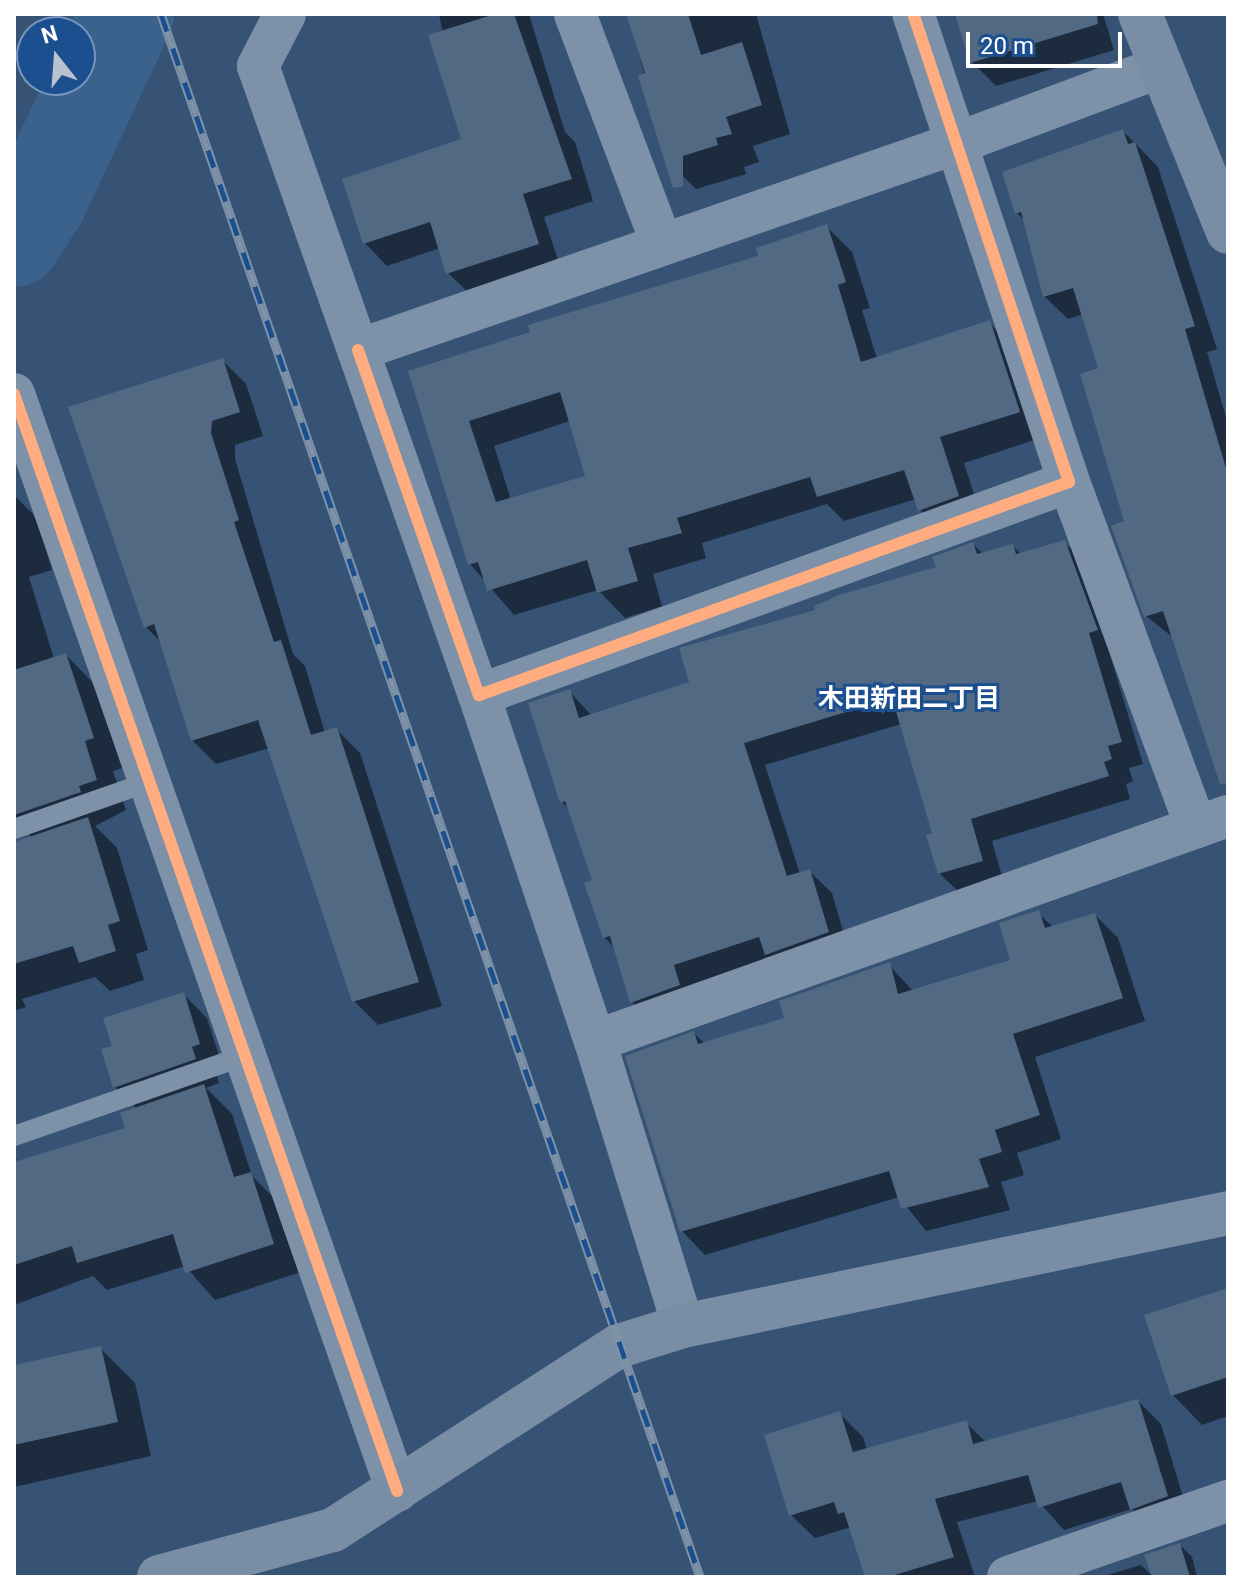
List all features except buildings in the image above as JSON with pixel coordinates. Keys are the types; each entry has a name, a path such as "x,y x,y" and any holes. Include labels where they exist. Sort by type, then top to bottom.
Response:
{"street":[{"path":"285,14 258,66 479,695 595,1041 683,1326"},
{"path":"575,14 661,242"},
{"path":"595,1041 1212,822 1069,482 960,142 913,14"},
{"path":"1140,14 1158,68 1228,232"},
{"path":"358,350 661,242 960,142 1158,68"},
{"path":"14,394 397,1491"},
{"path":"479,695 1069,482"},
{"path":"159,1577 333,1530 397,1491 585,1365 619,1346 683,1326 1228,1213"},
{"path":"1008,1577 1228,1501"}],"lane":[{"path":"14,829 148,782"},
{"path":"14,1136 244,1056"}],"waterway":[{"path":"14,240 40,200 127,14"}],"railway":[{"path":"161,14 700,1577"}],"cycle path":[{"path":"358,350 479,695 1069,482 913,14"},
{"path":"14,394 397,1491"}],"district":[{"name":"木田新田二丁目","path":"909,699"}]}
